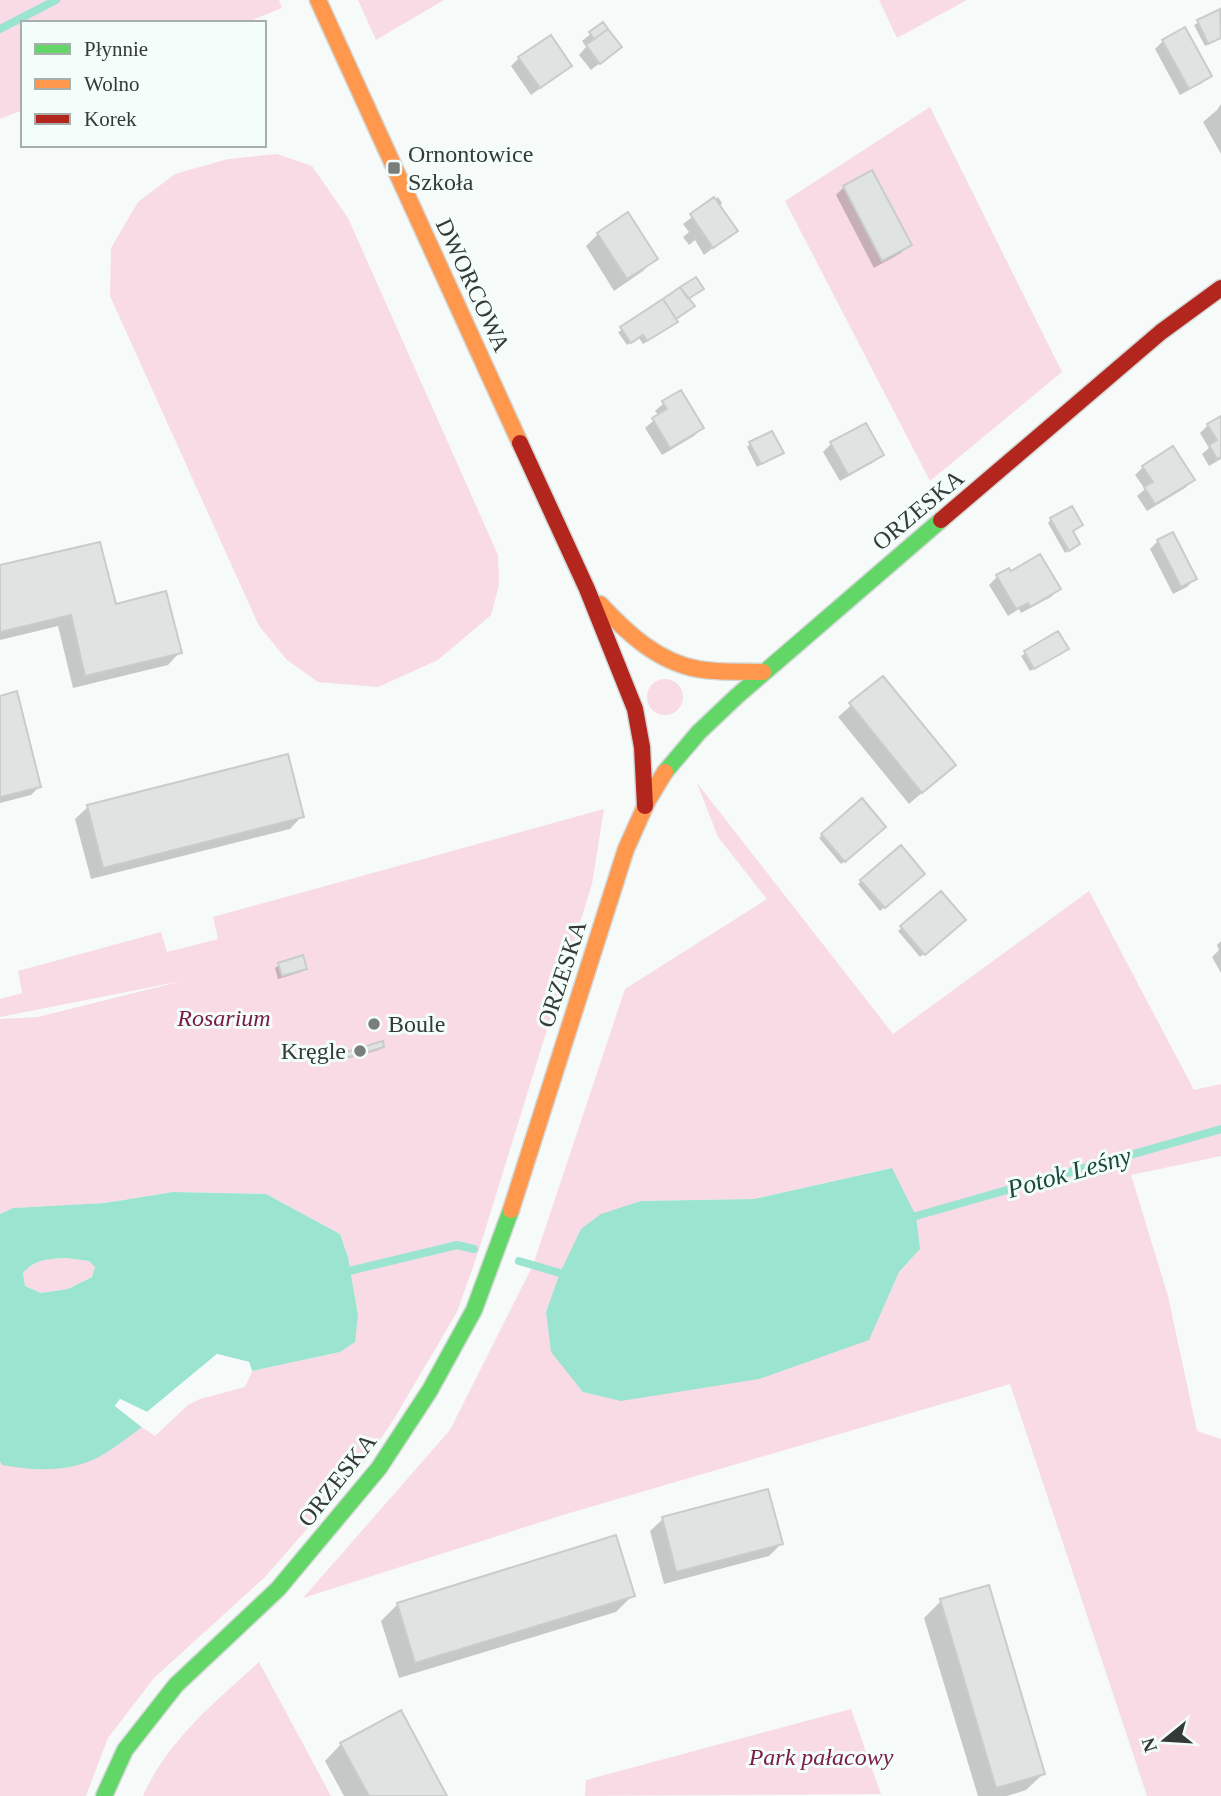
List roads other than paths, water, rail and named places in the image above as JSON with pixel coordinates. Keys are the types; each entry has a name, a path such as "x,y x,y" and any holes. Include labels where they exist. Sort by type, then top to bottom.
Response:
{"street":[{"name":"DWORCOWA","path":"318,0 587,589 633,703 642,747 645,806"},
{"name":"ORZESKA","path":"104,1796 125,1750 176,1685 278,1588 379,1468 430,1390 474,1310 507,1223 626,849 663,774 707,723 763,672 1161,332 1221,288"},
{"name":"DWORCOWA","path":"587,589 639,642 673,661 698,669 763,672"},
{"path":"647,663 673,661 695,684"},
{"path":"635,675 633,703 663,735 686,745"},
{"path":"703,704 707,723"}],"waterway":[{"path":"0,29 56,0"},
{"name":"Potok Leśny","path":"916,1216 1221,1129"},
{"path":"341,1273 457,1245 474,1249"},
{"path":"519,1261 560,1273"}],"place":[{"name":"Ornontowice Szkoła","path":"394,168"},
{"name":"Boule","path":"374,1024"},
{"name":"Kręgle","path":"360,1051"}],"park label":[{"name":"Rosarium","path":"224,1018"},
{"name":"Park pałacowy","path":"821,1757"}]}
